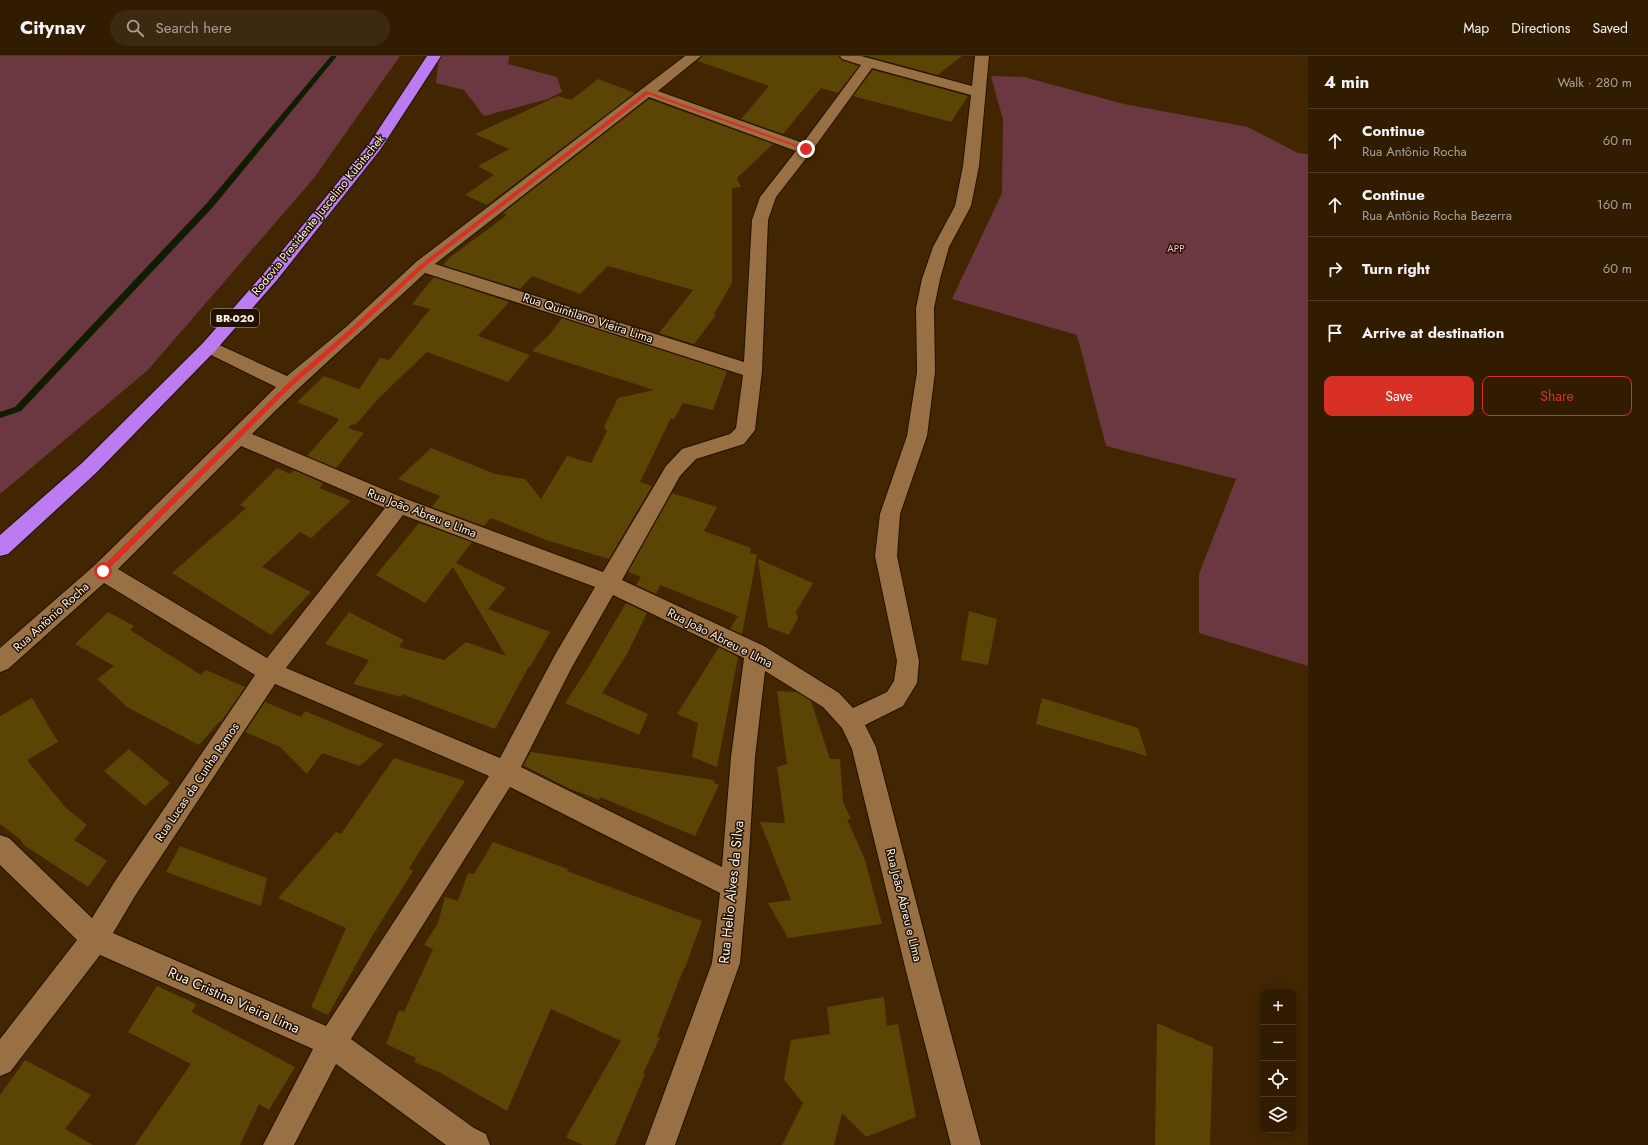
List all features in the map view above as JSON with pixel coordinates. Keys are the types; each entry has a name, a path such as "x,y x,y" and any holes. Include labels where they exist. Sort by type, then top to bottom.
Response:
{"highway":[{"name":"Rodovia Presidente Juscelino Kubitschek","path":"0,548 89,468 209,347 271,276 375,147 434,56"}],"street":[{"name":"Rua Antônio Rocha","path":"0,662 103,571 289,385 352,331 422,266 694,56"},
{"path":"846,56 978,92"},
{"path":"850,721 895,699 905,683 908,661 886,556 890,514 917,436 926,372 925,308 931,279 941,247 963,206 971,166 982,56"},
{"path":"278,1145 332,1043 506,772 564,660 672,471 689,454 736,439 745,430 753,371 760,220 768,197 787,171 806,149 869,63"},
{"path":"648,92 806,149"},
{"name":"Rua Quintilano Vieira Lima","path":"422,266 753,371"},
{"path":"209,347 289,385"},
{"name":"Rua João Abreu e LIma","path":"237,436 399,505 608,583 756,653 831,700 850,721 864,747 920,971 966,1145"},
{"name":"Rua Lucas da Cunha Ramos","path":"0,1062 95,939 126,887 270,672 399,505"},
{"path":"103,571 270,672 506,772 734,886"},
{"name":"Rua Helio Alves da Silva","path":"660,1145 726,963 734,886 743,757 756,653"},
{"name":"Rua Cristina Vieira Lima","path":"0,847 95,939 332,1043 463,1139 475,1145"}],"green space":[{"path":"0,56 400,56 314,178 148,370 0,494"},
{"path":"439,56 509,56 508,64 557,77 562,92 548,99 484,116 464,90 436,83"},
{"name":"APP","path":"991,76 1024,77 1124,104 1248,127 1298,153 1308,154 1308,666 1199,633 1199,574 1236,479 1106,446 1077,335 952,299 1002,193 1003,120"}],"building":[{"path":"702,56 839,56 842,60 859,66 838,93 821,88 783,134 741,119 769,86 698,61"},
{"path":"867,56 962,56 938,75"},
{"path":"873,70 968,96 951,122 853,96"},
{"path":"598,79 635,93 487,205 465,195 494,175 478,166 509,149 475,134 558,96 571,100"},
{"path":"649,99 773,144 737,178 741,187 732,188 732,283 714,314 716,315 694,344 659,333 693,290 608,266 580,294 532,276 520,289 443,265 449,258 507,215 503,213"},
{"path":"434,277 509,302 478,336 530,355 508,382 427,352 380,397 355,425 352,424 348,428 364,433 336,468 307,456 335,424 337,425 336,424 339,419 297,402 324,376 359,389 380,358 389,360 430,309 412,304"},
{"path":"562,318 727,371 713,410 683,403 674,419 671,418 640,482 652,486 609,559 546,540 491,518 484,526 432,507 440,496 398,479 431,448 495,474 525,479 541,499 567,456 591,463 607,431 604,427 618,398 654,390 532,351 550,334"},
{"path":"277,468 290,474 294,470 323,483 320,488 351,501 311,538 300,532 262,567 311,592 271,635 172,573 246,508 240,505"},
{"path":"672,493 717,507 704,531 751,548 750,553 757,555 742,634 730,629 738,616 660,585 656,594 636,585 641,577 628,572"},
{"path":"419,523 472,542 456,563 506,588 488,609 550,632 530,667 529,666 495,729 402,694 401,697 353,684 369,660 325,644 349,612 404,640 399,647 444,660 466,642 506,656 453,567 425,603 376,575"},
{"path":"758,559 813,583 796,612 798,618 789,635 768,627"},
{"path":"626,603 647,613 627,654 602,693 648,714 639,735 565,703 586,671"},
{"path":"969,611 997,619 988,665 961,660"},
{"path":"108,612 134,626 130,630 201,675 206,670 245,687 221,722 220,721 199,745 127,707 97,679 114,666 75,644"},
{"path":"719,647 738,657 717,767 692,757 698,723 677,714"},
{"path":"777,691 797,692 811,701 830,759 840,759 843,802 851,819 847,819 865,860 882,924 788,938 768,903 791,900 760,822 785,823 777,767 787,764"},
{"path":"32,698 58,742 27,760 65,807 87,825 74,840 107,861 88,887 24,845 20,839 0,824 0,716"},
{"path":"1042,698 1138,728 1147,756 1036,724"},
{"path":"265,702 301,717 305,711 384,744 360,766 322,753 307,774 280,747 245,732"},
{"path":"129,749 170,783 145,806 104,771"},
{"path":"531,752 714,780 714,783 719,785 695,836 600,797 599,800 568,788 523,765"},
{"path":"394,758 465,781 409,868 413,871 372,936 328,1015 311,1007 346,928 278,898 336,832 341,834"},
{"path":"493,842 568,869 567,871 702,921 657,1037 660,1038 643,1073 645,1074 615,1145 583,1145 566,1137 621,1041 551,1009 507,1111 439,1072 414,1062 416,1058 386,1044 399,1010 404,1012 433,949 424,945 438,923 445,897 458,901 468,873 474,874"},
{"path":"180,846 267,878 261,906 166,872"},
{"path":"157,986 196,1004 192,1012 295,1067 269,1110 259,1104 240,1145 135,1145 191,1064 128,1032"},
{"path":"884,997 887,1026 898,1024 916,1117 866,1137 842,1113 834,1145 782,1145 803,1103 784,1080 791,1040 830,1034 827,1007"},
{"path":"1157,1023 1213,1047 1210,1145 1155,1145"},
{"path":"25,1060 91,1095 65,1129 93,1145 0,1145 0,1095"}],"waterway":[{"path":"0,415 18,409 210,205 334,56"}],"route":[{"path":"103,571 289,385 352,331 422,266 648,92 806,149"}]}
